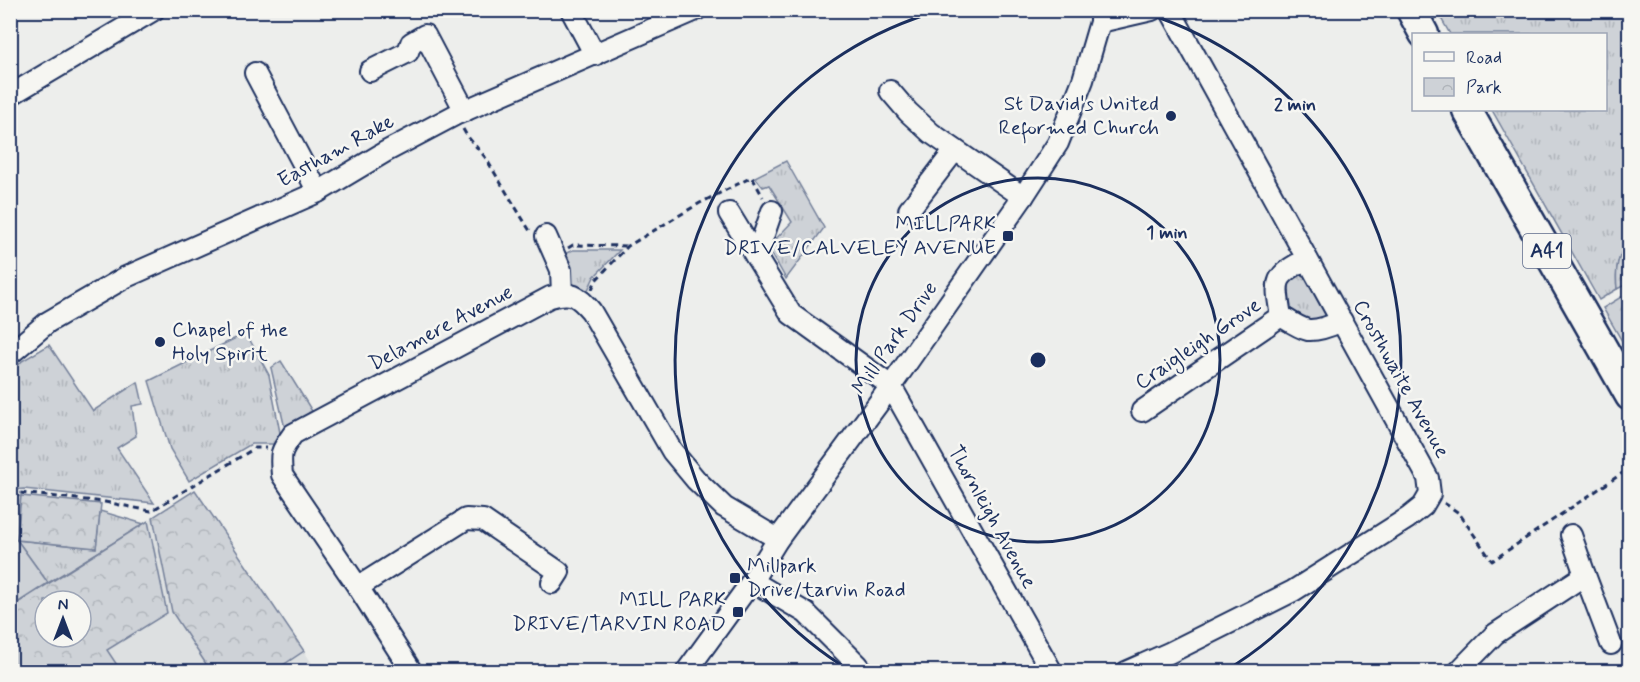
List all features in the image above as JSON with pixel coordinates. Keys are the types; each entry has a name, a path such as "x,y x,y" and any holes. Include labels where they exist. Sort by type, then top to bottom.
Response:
{"highway":[{"path":"1411,10 1423,33"},
{"name":"A41","path":"1468,111 1629,397"}],"street":[{"path":"10,93 14,93 154,10"},
{"path":"572,10 596,55"},
{"name":"Eastham Rake","path":"10,354 48,322 126,277 318,192 385,152 461,113 696,10"},
{"path":"1100,16 1152,10"},
{"name":"Crosthwaite Avenue","path":"1170,10 1428,478 1430,494"},
{"name":"Mill Park Drive","path":"686,672 752,581 778,539 891,386 1058,143 1083,80 1100,16"},
{"path":"370,70 408,52 411,43 425,35 461,113"},
{"path":"255,73 318,192"},
{"path":"890,91 931,133 1023,197"},
{"path":"909,210 955,150"},
{"path":"756,257 771,211"},
{"path":"729,213 791,314 891,386"},
{"path":"543,241 561,270 562,294 575,295 591,311 672,451 724,507 778,539"},
{"name":"Craigleigh Grove","path":"1307,259 1288,269 1279,280 1277,292 1281,316 1308,330 1332,326 1342,321"},
{"name":"Delamere Avenue","path":"282,448 293,434 550,297 562,294"},
{"name":"Craigleigh Grove","path":"1142,411 1281,316"},
{"name":"Thornleigh Avenue","path":"891,386 1052,672"},
{"path":"282,448 280,455 282,475 412,672"},
{"path":"1126,672 1293,591 1408,518 1423,506 1430,494"},
{"path":"358,587 466,519 483,520 560,571"},
{"path":"1571,535 1611,644"},
{"path":"1458,672 1495,634 1585,575"},
{"path":"752,581 806,613 858,664 862,672"}],"path":[{"path":"461,113 467,136 485,157 543,241 573,245 628,246"},
{"path":"585,304 596,280 628,246 752,177 771,211"},
{"path":"10,494 105,501 151,511 255,448 282,448"},
{"path":"1430,494 1459,513 1492,561 1629,468"}],"shaded area":[{"path":"195,490 317,671 121,671 93,624 93,589 64,589 52,581"}],"green space":[{"path":"1437,11 1629,11 1625,18 1628,49 1630,50 1630,240 1618,263 1617,289 1599,300 1493,111 1607,111 1607,33 1449,33"},
{"path":"786,161 824,228 786,279 768,247 792,222 769,185 763,187 755,177"},
{"path":"1629,240 1629,283 1617,289 1618,263"},
{"path":"573,250 620,250 594,277 587,292 566,284 560,256"},
{"path":"1301,270 1309,276 1327,308 1325,318 1307,320 1296,316 1288,307 1284,286"},
{"path":"1621,297 1625,303 1630,301 1629,338 1622,341 1603,308"},
{"path":"246,333 269,375 281,438 278,444 251,444 189,481 170,449 149,381"},
{"path":"49,345 93,411 138,382 143,404 132,406 136,436 117,448 154,503 24,489 11,490 11,374 22,361"},
{"path":"281,361 315,416 286,433 271,368"},
{"path":"195,490 304,651 274,671 217,672 210,670 172,612 153,517"},
{"path":"21,496 17,540 11,540 10,497"},
{"path":"21,496 101,504 96,548 17,540"},
{"path":"100,511 144,524 48,583 17,540 96,548"},
{"path":"148,521 167,613 107,650 121,671 11,671 11,607 33,593 33,649 93,649 93,589 40,589"},
{"path":"11,540 17,540 48,583 39,589 33,589 33,593 11,607"}],"place":[{"name":"St David's United Reformed Church","path":"1171,116"},
{"name":"MILLPARK DRIVE/CALVELEY AVENUE","path":"1008,236"},
{"name":"Chapel of the Holy Spirit","path":"160,342"},
{"name":"Millpark Drive/tarvin Road","path":"735,578"},
{"name":"MILL PARK DRIVE/TARVIN ROAD","path":"738,612"}]}
